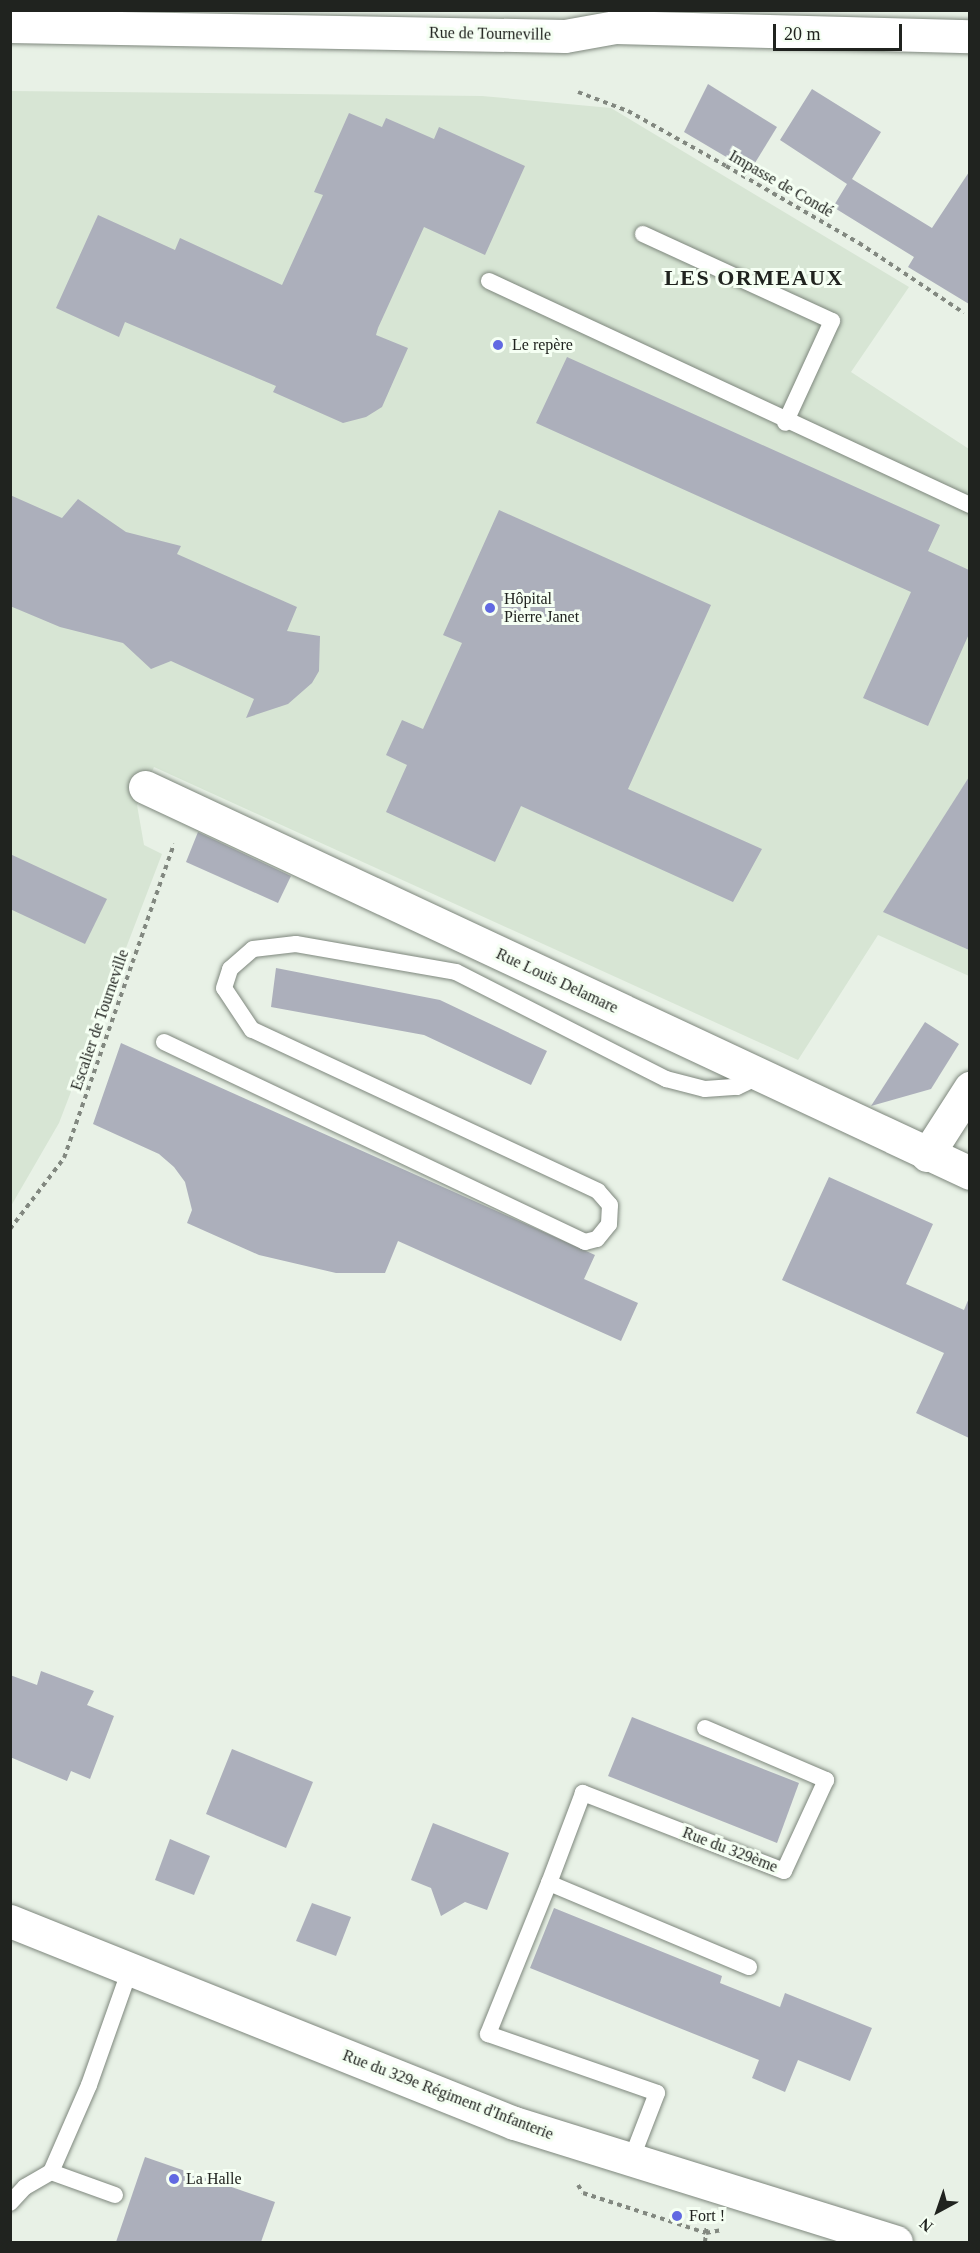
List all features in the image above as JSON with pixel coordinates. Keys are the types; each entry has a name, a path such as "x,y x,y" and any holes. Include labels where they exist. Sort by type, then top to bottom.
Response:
{"street":[{"name":"Rue de Tourneville","path":"10,26 304,20 565,36 620,19 969,36"},
{"name":"Rue Louis Delamare","path":"145,787 969,1173"},
{"path":"927,1155 969,1088"},
{"name":"Rue du 329e Régiment d'Infanterie","path":"10,1921 514,2123 896,2242"}],"lane":[{"path":"643,234 832,321 785,423"},
{"path":"489,281 785,423 969,505"},
{"path":"164,1042 585,1242 597,1239 609,1224 610,1205 598,1191 252,1030 224,988 230,969 253,949 296,944 456,972 666,1080 705,1089 737,1087 760,1076"},
{"name":"Rue du 329ème","path":"631,2160 657,2093 488,2034 583,1793 784,1871 826,1780 705,1728"},
{"path":"549,1883 749,1967"},
{"path":"10,2203 25,2187 51,2172 90,2085 130,1969"},
{"path":"51,2172 115,2195"}],"path":[{"name":"Impasse de Condé","path":"578,92 628,111 736,172 859,243 964,313"},
{"name":"Escalier de Tourneville","path":"10,1229 64,1158 188,806"}],"shaded area":[{"name":"Hôpital Pierre Janet","path":"11,91 482,96 611,108 909,287 851,372 969,449 970,792 884,912 969,950 969,976 878,935 798,1060 154,767 137,805 144,845 162,854 59,1123 11,1206"}],"building":[{"path":"708,84 777,127 750,171 684,132"},
{"path":"812,89 881,132 852,179 932,228 969,172 969,304 908,267 914,257 833,207 847,184 780,140"},
{"path":"349,113 382,127 386,118 434,139 439,127 525,166 485,255 424,227 376,335 408,348 382,407 366,417 343,423 273,392 276,386 125,322 119,337 56,308 98,215 175,250 180,238 282,285 323,195 314,192"},
{"path":"567,357 940,525 928,551 969,570 969,634 928,726 863,698 911,592 536,423"},
{"path":"10,495 62,518 78,499 126,532 181,546 177,554 297,607 287,631 320,636 319,671 312,683 288,704 246,718 254,699 171,661 151,669 123,643 60,627 10,606"},
{"path":"499,510 711,605 628,789 762,849 733,902 521,806 495,862 386,812 407,765 386,755 402,720 423,729 462,643 443,635"},
{"path":"969,777 969,950 883,912"},
{"path":"198,832 291,876 278,903 186,862"},
{"path":"10,854 107,899 85,944 10,909"},
{"path":"276,968 440,1000 547,1051 531,1085 424,1035 271,1007"},
{"path":"925,1022 959,1044 931,1089 871,1106"},
{"path":"121,1043 595,1255 584,1279 638,1303 621,1341 398,1241 385,1273 336,1273 259,1255 187,1223 192,1210 185,1182 174,1167 159,1154 93,1124"},
{"path":"829,1177 933,1224 906,1284 964,1310 969,1298 969,1438 916,1413 944,1353 782,1280"},
{"path":"41,1671 94,1691 87,1705 114,1716 90,1779 71,1771 67,1781 10,1757 10,1675 37,1685"},
{"path":"632,1717 799,1783 777,1843 608,1776"},
{"path":"232,1749 313,1782 286,1848 206,1814"},
{"path":"433,1823 509,1853 487,1910 465,1902 441,1916 431,1888 411,1880"},
{"path":"170,1839 210,1856 194,1895 155,1880"},
{"path":"312,1903 351,1917 336,1956 296,1941"},
{"path":"554,1908 722,1976 720,1983 780,2007 785,1993 872,2028 850,2081 798,2060 785,2092 752,2078 759,2060 530,1968"},
{"name":"La Halle","path":"145,2157 275,2202 261,2242 116,2242"}],"place":[{"name":"Le repère","path":"498,345"},
{"name":"Hôpital Pierre Janet","path":"490,608"},
{"name":"La Halle","path":"174,2179"},
{"name":"Fort !","path":"677,2216"}],"district":[{"name":"LES ORMEAUX","path":"754,278"}]}
